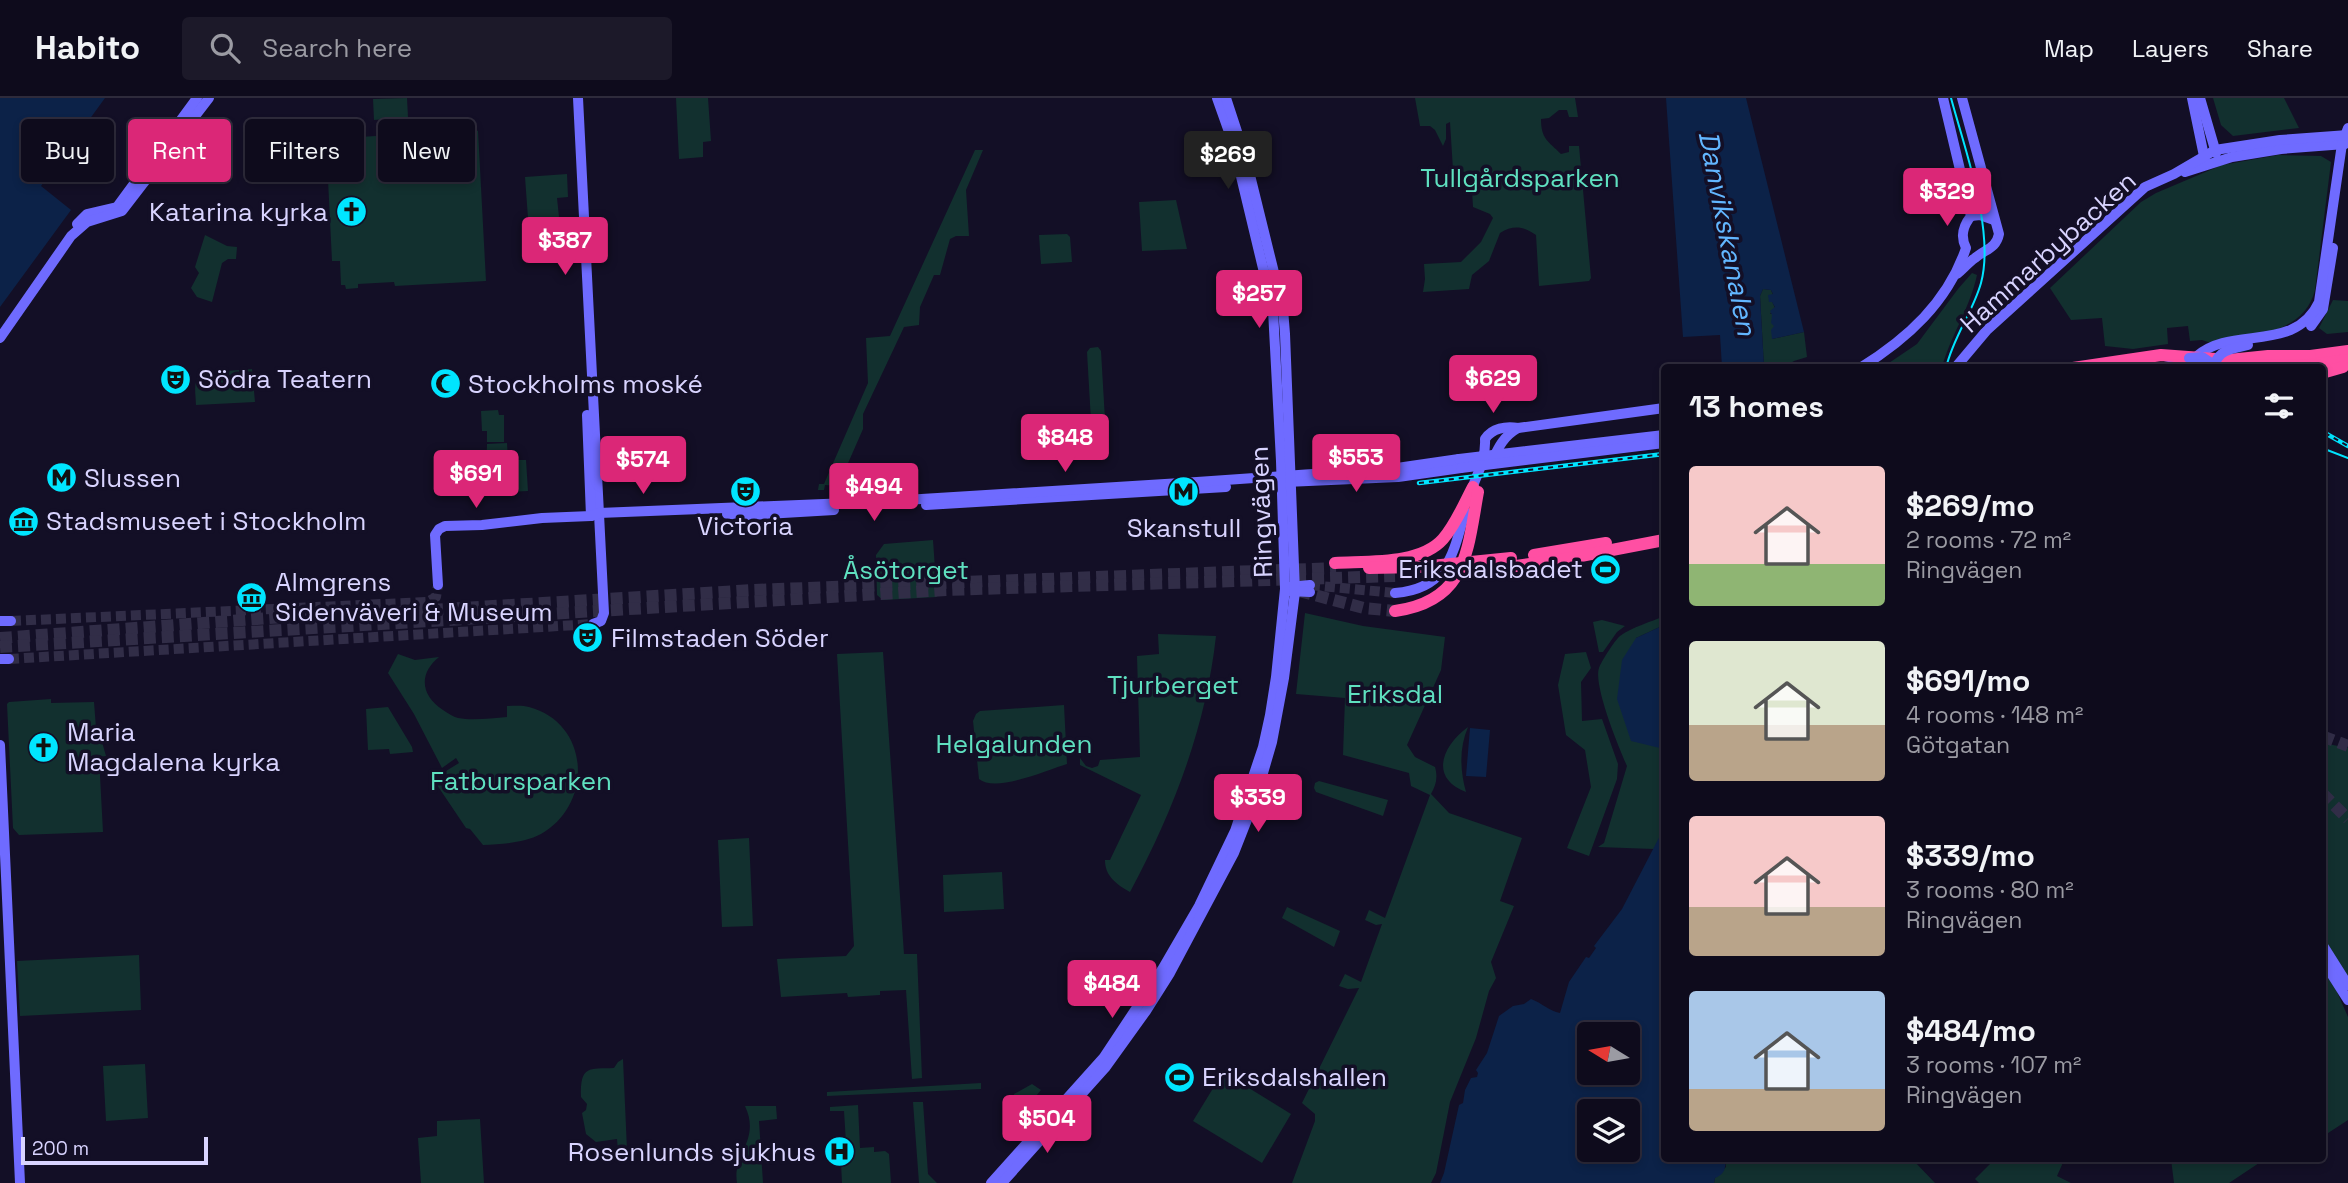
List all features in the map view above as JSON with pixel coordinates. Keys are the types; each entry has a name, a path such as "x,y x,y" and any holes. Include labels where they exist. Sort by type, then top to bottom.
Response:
{"highway":[{"path":"2242,364 2348,351"},
{"path":"2123,364 2310,356"},
{"path":"2154,364 2188,361"},
{"path":"2326,366 2346,365"},
{"path":"2326,371 2346,365"},
{"path":"1421,565 1433,548 1442,541 1475,490"},
{"path":"1395,601 1415,607 1438,597 1457,577 1464,557 1475,490"},
{"path":"1395,576 1421,565 1528,556 1661,532"},
{"path":"1336,566 1565,559 1661,541"}],"main road":[{"path":"0,332 65,237 87,214 117,207 197,98"},
{"path":"0,338 71,236 87,222 122,211 209,98"},
{"path":"572,98 596,516"},
{"path":"578,98 599,619"},
{"name":"Ringvägen","path":"1217,98 1233,143 1270,296 1280,350"},
{"name":"Ringvägen","path":"1002,1183 1105,1068 1170,973 1234,853 1256,797 1272,742 1284,678 1292,589 1280,350 1283,309 1245,159 1226,98"},
{"path":"1943,98 1971,216 1963,229 1962,242 1966,248 1978,255"},
{"path":"1864,364 1890,350 1919,324 1954,277 1978,255 1991,249 1998,240 1997,225 1962,98"},
{"path":"2192,98 2205,160"},
{"path":"2200,98 2218,161"},
{"path":"2188,361 2210,348 2298,335 2314,324 2323,309 2346,139"},
{"name":"Hammarbybacken","path":"2205,160 2218,161 2346,139"},
{"name":"Hammarbybacken","path":"1958,364 1987,330 2145,187 2205,160 2215,150 2280,140 2346,139"},
{"path":"1971,216 1980,215 1994,220"},
{"path":"1954,277 1966,248"},
{"path":"2217,364 2220,354 2225,350 2247,343"},
{"path":"2161,361 2210,360 2213,364"},
{"path":"1489,435 1505,427 1661,408"},
{"path":"1475,490 1500,442 1521,427"},
{"path":"1489,435 1492,442 1500,442"},
{"path":"1395,601 1435,579 1451,558 1483,465 1489,435"},
{"path":"438,585 436,532 445,526 542,518 802,512 1420,470 1661,435"},
{"path":"1460,464 1661,443"},
{"path":"1292,589 1310,589"},
{"name":"Ringvägen","path":"991,1183 1120,1036 1163,968 1225,856 1248,796 1265,740 1292,589"},
{"path":"0,745 20,1183"},
{"path":"0,810 14,1183"},
{"path":"2326,950 2348,985"},
{"path":"2326,965 2348,1000"}],"green space":[{"path":"407,98 408,117 374,120 373,99"},
{"path":"676,98 708,98 711,141 703,142 703,157 679,159"},
{"name":"Tullgårdsparken","path":"1415,98 1575,98 1578,117 1569,117 1567,110 1559,110 1549,118 1541,119 1541,126 1546,139 1561,154 1569,152 1569,146 1579,146 1591,278 1589,281 1539,286 1536,235 1522,228 1514,228 1500,233 1489,261 1472,275 1469,289 1423,292 1424,264 1461,262 1481,242 1493,218 1473,207 1471,173 1453,170 1450,122 1446,124 1443,146 1435,130 1430,126 1420,126"},
{"path":"2213,98 2284,98 2299,128 2233,136 2221,125"},
{"path":"475,130 478,131 486,281 395,286 394,282 358,284 358,288 346,289 345,285 341,285 340,261 332,261 328,182 364,182 364,137 378,136 378,182 475,182"},
{"path":"975,150 983,150 966,190 969,236 950,239 940,275 934,275 920,307 919,325 904,327 863,414 863,429 838,486 825,485 824,490 818,490 819,484 824,484 868,383 866,338 890,336"},
{"path":"2278,155 2321,156 2331,162 2315,290 2309,305 2299,316 2273,331 2211,343 2202,340 2190,341 2188,326 2167,328 2168,344 2133,349 2105,346 2102,318 2071,320 2050,288 2141,202 2222,165"},
{"path":"567,174 568,197 557,198 559,217 528,218 525,177"},
{"path":"1176,200 1187,249 1142,251 1139,202"},
{"path":"1067,234 1070,237 1072,262 1041,264 1039,235"},
{"path":"205,235 227,246 237,247 236,259 228,259 222,263 212,302 197,297 191,288 199,273 195,267"},
{"path":"1972,273 1977,275 1943,364 1887,364 1917,344"},
{"path":"1763,289 1771,290 1773,295 1769,295 1775,308 1770,314 1775,326 1772,339 1804,332 1807,357 1789,364 1764,364 1760,296"},
{"path":"2333,300 2348,301 2348,332 2327,334 2319,328"},
{"path":"1098,347 1101,351 1106,437 1103,442 1095,442 1092,438 1087,352 1090,348"},
{"path":"252,369 255,402 196,405 196,383 202,373"},
{"path":"498,410 499,415 504,415 504,442 487,442 487,431 482,431 481,411"},
{"path":"507,443 508,460 526,460 528,491 491,493 486,488 487,444"},
{"name":"Åsötorget","path":"933,540 937,597 883,600 877,595 876,555 884,544"},
{"name":"Eriksdal","path":"1305,613 1363,626 1445,637 1441,670 1407,745 1415,757 1435,767 1436,781 1431,794 1449,813 1522,838 1500,901 1514,906 1491,962 1496,978 1489,991 1476,1038 1450,1102 1436,1173 1431,1183 1292,1183 1315,1121 1315,1114 1302,1103 1359,988 1339,986 1345,974 1361,982 1382,924 1376,925 1365,920 1369,910 1385,918 1430,795 1411,786 1409,773 1343,755 1345,698 1296,694"},
{"path":"1661,617 1661,626 1636,638 1661,748 1661,834 1654,849 1598,847 1604,843 1627,766 1603,702 1599,668 1620,636"},
{"path":"1602,620 1625,626 1617,632 1603,652 1599,652 1593,622"},
{"name":"Tjurberget","path":"1158,634 1216,636 1196,736 1160,831 1130,892 1112,879 1105,860 1110,860 1141,795 1080,765 1080,758 1086,766 1092,768 1098,766 1100,760 1140,757 1137,656 1159,654"},
{"path":"883,652 904,954 917,954 922,1078 912,1079 906,990 880,991 880,995 848,997 847,993 781,997 777,959 846,956 854,946 837,654"},
{"path":"1586,652 1591,668 1581,682 1582,721 1602,719 1618,764 1617,779 1589,856 1567,848 1591,787 1585,750 1566,735 1558,685 1565,654"},
{"name":"Fatbursparken","path":"398,654 415,660 439,657 428,670 425,685 430,698 454,717 507,717 507,706 524,706 549,716 564,729 574,746 578,765 577,785 570,804 558,821 534,837 498,844 483,845 470,829 466,828 433,779 459,763 456,758 442,768 414,714 388,673"},
{"path":"51,699 51,703 94,702 97,741 102,742 106,756 99,757 103,832 19,835 13,828 7,704"},
{"name":"Helgalunden","path":"1064,705 1067,764 1009,782 987,783 979,779 973,721 976,714 980,711"},
{"path":"388,707 413,752 390,754 389,749 368,750 366,709"},
{"path":"1468,727 1461,759 1466,792 1447,779 1443,761 1452,743"},
{"path":"2326,744 2348,748 2348,977 2326,943"},
{"path":"1319,781 1388,800 1383,816 1316,792 1315,783"},
{"path":"749,838 753,926 722,927 718,840"},
{"path":"1002,872 1004,909 944,912 943,875"},
{"path":"1287,907 1340,931 1334,947 1282,918"},
{"path":"139,955 141,1010 20,1016 17,961"},
{"path":"2326,973 2348,1017 2348,1120 2326,1134"},
{"path":"623,1059 627,1150 618,1151 617,1139 596,1142 586,1134 582,1113 587,1104 581,1097 581,1087 584,1074 588,1071 614,1068"},
{"path":"145,1064 148,1118 106,1121 103,1066"},
{"path":"1223,1072 1291,1114 1262,1163 1193,1121"},
{"path":"981,1083 981,1089 827,1096 827,1092"},
{"path":"1032,1084 1041,1090 1036,1096 1042,1102 1019,1128 1016,1127 1014,1094"},
{"path":"913,1102 923,1102 928,1174 937,1183 919,1183"},
{"path":"858,1105 860,1148 874,1147 874,1152 885,1151 889,1154 891,1183 842,1183 840,1143 846,1143 844,1111 830,1111 830,1107"},
{"path":"745,1106 776,1106 777,1119 759,1121 763,1183 737,1183 738,1164 750,1128"},
{"path":"480,1119 484,1183 421,1183 418,1138 437,1136 437,1121"},
{"path":"1725,1162 1915,1162 1935,1183 1714,1183 1715,1178 1726,1167"},
{"path":"1992,1162 2063,1162 2057,1176 2071,1183 1979,1183 1975,1179"},
{"path":"2171,1162 2260,1162 2229,1183 2174,1183"}],"water":[{"path":"0,98 105,98 90,119 21,119 21,182 44,182 41,186 71,210 0,307"},
{"name":"Danvikskanalen","path":"1666,98 1746,98 1804,332 1772,339 1771,330 1774,326 1771,323 1770,311 1775,307 1769,302 1768,295 1773,294 1771,290 1763,289 1760,296 1764,364 1722,364 1720,335 1683,337"},
{"path":"1661,626 1661,748 1631,741 1617,699 1622,660 1636,638"},
{"path":"1470,728 1490,730 1486,777 1466,776"},
{"path":"1661,834 1661,1162 1725,1162 1723,1173 1715,1178 1714,1183 1440,1183 1459,1105 1463,1103 1471,1078 1477,1077 1476,1070 1487,1053 1499,1016 1513,1006 1524,1004 1531,999 1560,1013 1569,982 1586,957 1589,958 1596,948 1594,946 1622,909"}],"tunnel":[{"path":"0,638 297,616 753,590 1336,568"},
{"path":"0,647 946,590 1395,576"},
{"path":"11,621 427,602 436,597 438,585"},
{"path":"1310,585 1395,593"},
{"path":"1299,591 1364,608 1395,611"},
{"path":"9,659 593,624"},
{"path":"2326,738 2348,746"},
{"path":"2326,797 2348,819"}],"tram line":[{"path":"1947,364 1981,283 1984,262 1984,239 1976,190 1951,98"},
{"path":"2326,450 2348,458"}],"railway":[{"path":"2326,434 2348,446"},
{"path":"1419,483 1661,454"}],"place":[{"name":"Katarina kyrka","path":"351,212"},
{"name":"Södra Teatern","path":"175,379"},
{"name":"Stockholms moské","path":"445,384"},
{"name":"Slussen","path":"61,478"},
{"name":"Victoria","path":"745,491"},
{"name":"Skanstull","path":"1184,492"},
{"name":"Stadsmuseet i Stockholm","path":"23,521"},
{"name":"Eriksdalsbadet","path":"1606,569"},
{"name":"Almgrens Sidenväveri & Museum","path":"252,597"},
{"name":"Filmstaden Söder","path":"588,638"},
{"name":"Maria Magdalena kyrka","path":"44,747"},
{"name":"Eriksdalshallen","path":"1179,1077"},
{"name":"Rosenlunds sjukhus","path":"839,1152"}]}
